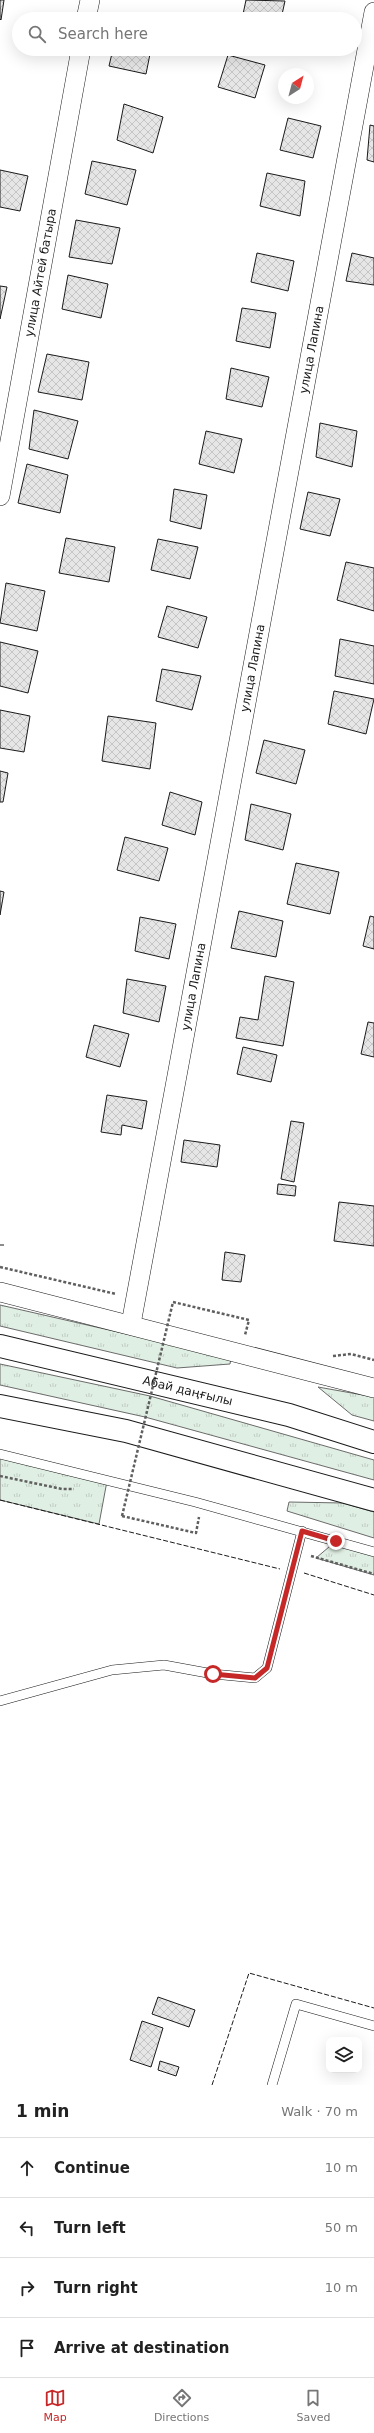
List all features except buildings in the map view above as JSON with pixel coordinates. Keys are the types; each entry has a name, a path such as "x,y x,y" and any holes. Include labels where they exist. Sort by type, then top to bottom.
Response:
{"main road":[{"name":"Абай даңғылы","path":"0,1346 289,1415 374,1442"},
{"path":"0,1406 126,1431 374,1500"}],"street":[{"path":"87,12 90,0"},
{"name":"улица Лапина","path":"131,1324 374,12"},
{"name":"улица Айтей батыра","path":"0,496 80,56"},
{"path":"0,1292 131,1324 374,1388"}],"lane":[{"path":"0,1454 195,1502 374,1552"},
{"path":"0,1701 119,1669 164,1665 213,1674 255,1678 267,1668 302,1531"},
{"path":"272,2085 296,2004 374,2026"}],"path":[{"path":"0,1267 119,1295"},
{"path":"199,1516 196,1533 122,1516 173,1302 249,1320 245,1336"},
{"path":"0,1476 62,1489 80,1488"},
{"path":"297,1553 374,1574"}],"green space":[{"path":"0,1305 231,1358 230,1364 177,1368 0,1326"},
{"path":"0,1364 150,1396 374,1460 374,1480 145,1417 0,1385"},
{"path":"318,1387 374,1397 374,1421 352,1415"},
{"path":"0,1454 107,1481 99,1524 0,1500"},
{"path":"289,1502 343,1503 374,1512 374,1538 287,1511"},
{"path":"336,1541 374,1552 374,1575 316,1558"}],"fence":[{"path":"0,1500 280,1569"},
{"path":"304,1573 374,1595"},
{"path":"212,2085 249,1973 374,2008"}],"route":[{"path":"213,1674 255,1678 267,1668 273,1650 302,1531 336,1541"}]}
